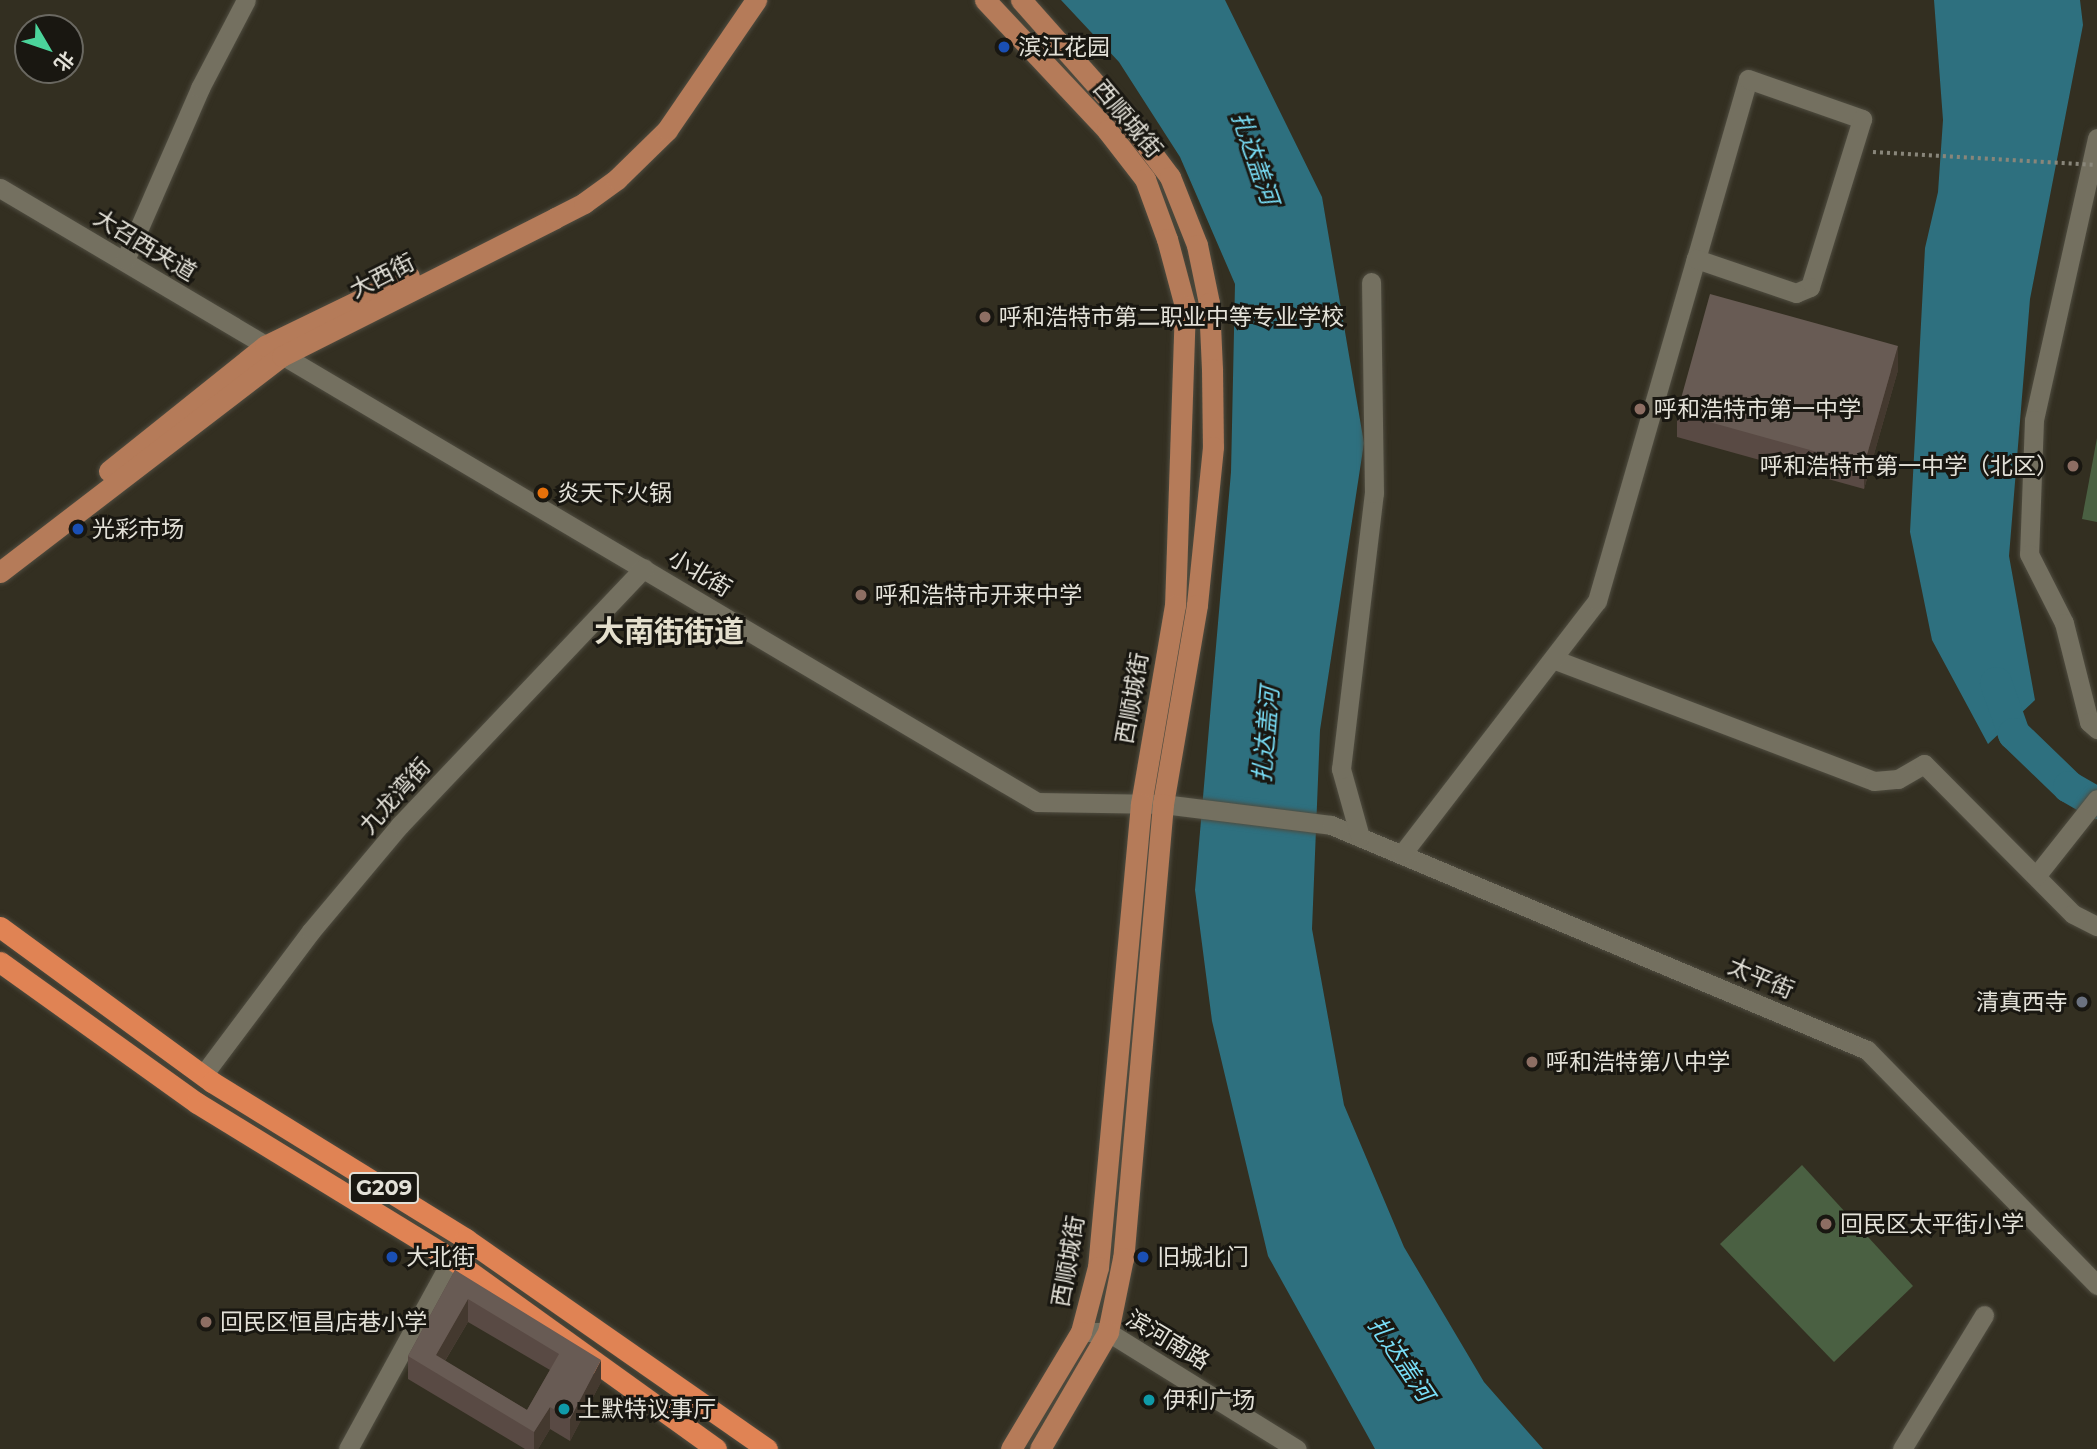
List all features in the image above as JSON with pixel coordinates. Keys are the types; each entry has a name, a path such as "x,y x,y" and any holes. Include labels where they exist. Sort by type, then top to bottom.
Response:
{"highway":[{"name":"G209","path":"0,928 203,1075 466,1239 766,1449"},
{"name":"G209","path":"0,962 197,1103 452,1259 716,1449"}],"main road":[{"name":"大西街","path":"0,556 274,351 564,202 598,179 664,116 698,69 740,0"},
{"name":"大西街","path":"0,572 274,351 555,218 617,178 667,130 756,0"},
{"name":"西顺城街","path":"985,0 1107,130 1144,179 1167,239 1185,306 1175,605 1141,804 1098,1267 1081,1332 1011,1449"},
{"name":"西顺城街","path":"1021,0 1125,117 1170,177 1198,245 1209,303 1213,447 1197,605 1163,804 1124,1258 1108,1332 1040,1449"}],"street":[{"path":"125,260 200,88 246,0"},
{"path":"1402,854 1597,601 1748,79 1862,119 1810,287 1796,293 1696,259"},
{"path":"2097,138 2034,420 2029,554 2064,623 2089,722 2097,729"},
{"name":"大召西夹道","path":"0,188 274,351"},
{"path":"1360,837 1341,769 1374,493 1371,282"},
{"name":"小北街","path":"274,351 1037,802 1163,804 1331,825"},
{"name":"九龙湾街","path":"203,1075 311,931 400,825 644,568"},
{"path":"1553,659 1874,781 1898,779 1924,764 2073,914 2097,926"},
{"path":"2036,876 2097,799"},
{"name":"太平街","path":"1331,825 1867,1050 2097,1284"},
{"path":"348,1449 452,1259"},
{"path":"1902,1449 1984,1315"},
{"name":"滨河南路","path":"1081,1332 1108,1332 1297,1449"}],"path":[{"path":"1873,152 2097,165"}],"green space":[{"path":"2097,438 2097,522 2082,519"},
{"path":"1802,1165 1913,1286 1834,1362 1720,1244"}],"water":[{"name":"扎达盖河","path":"1061,0 1225,0 1322,197 1364,443 1320,730 1312,929 1344,1105 1404,1247 1484,1382 1543,1449 1375,1449 1268,1256 1212,1021 1195,890 1231,472 1235,284 1180,157 1119,62"},
{"path":"1934,0 2080,0 2083,25 2030,299 2009,556 2035,700 1988,744 1932,640 1910,532 1925,248 1938,192 1943,120"}],"building":[{"path":"1710,294 1898,346 1864,465 1677,413"},
{"path":"455,1270 601,1360 570,1419 550,1407 534,1432 408,1356","holes":["468,1299 559,1354 527,1410 436,1355"]}],"waterway":[{"path":"1996,683 2014,734 2069,787 2097,803"}],"place":[{"name":"滨江花园","path":"1004,47"},
{"name":"呼和浩特市第二职业中等专业学校","path":"985,317"},
{"name":"呼和浩特市第一中学","path":"1640,409"},
{"name":"呼和浩特市第一中学（北区）","path":"2073,466"},
{"name":"炎天下火锅","path":"543,493"},
{"name":"光彩市场","path":"78,529"},
{"name":"呼和浩特市开来中学","path":"861,595"},
{"name":"清真西寺","path":"2082,1002"},
{"name":"呼和浩特第八中学","path":"1532,1062"},
{"name":"回民区太平街小学","path":"1826,1224"},
{"name":"大北街","path":"392,1257"},
{"name":"旧城北门","path":"1143,1257"},
{"name":"回民区恒昌店巷小学","path":"206,1322"},
{"name":"伊利广场","path":"1149,1400"},
{"name":"土默特议事厅","path":"564,1409"}],"district":[{"name":"大南街街道","path":"669,632"}]}
